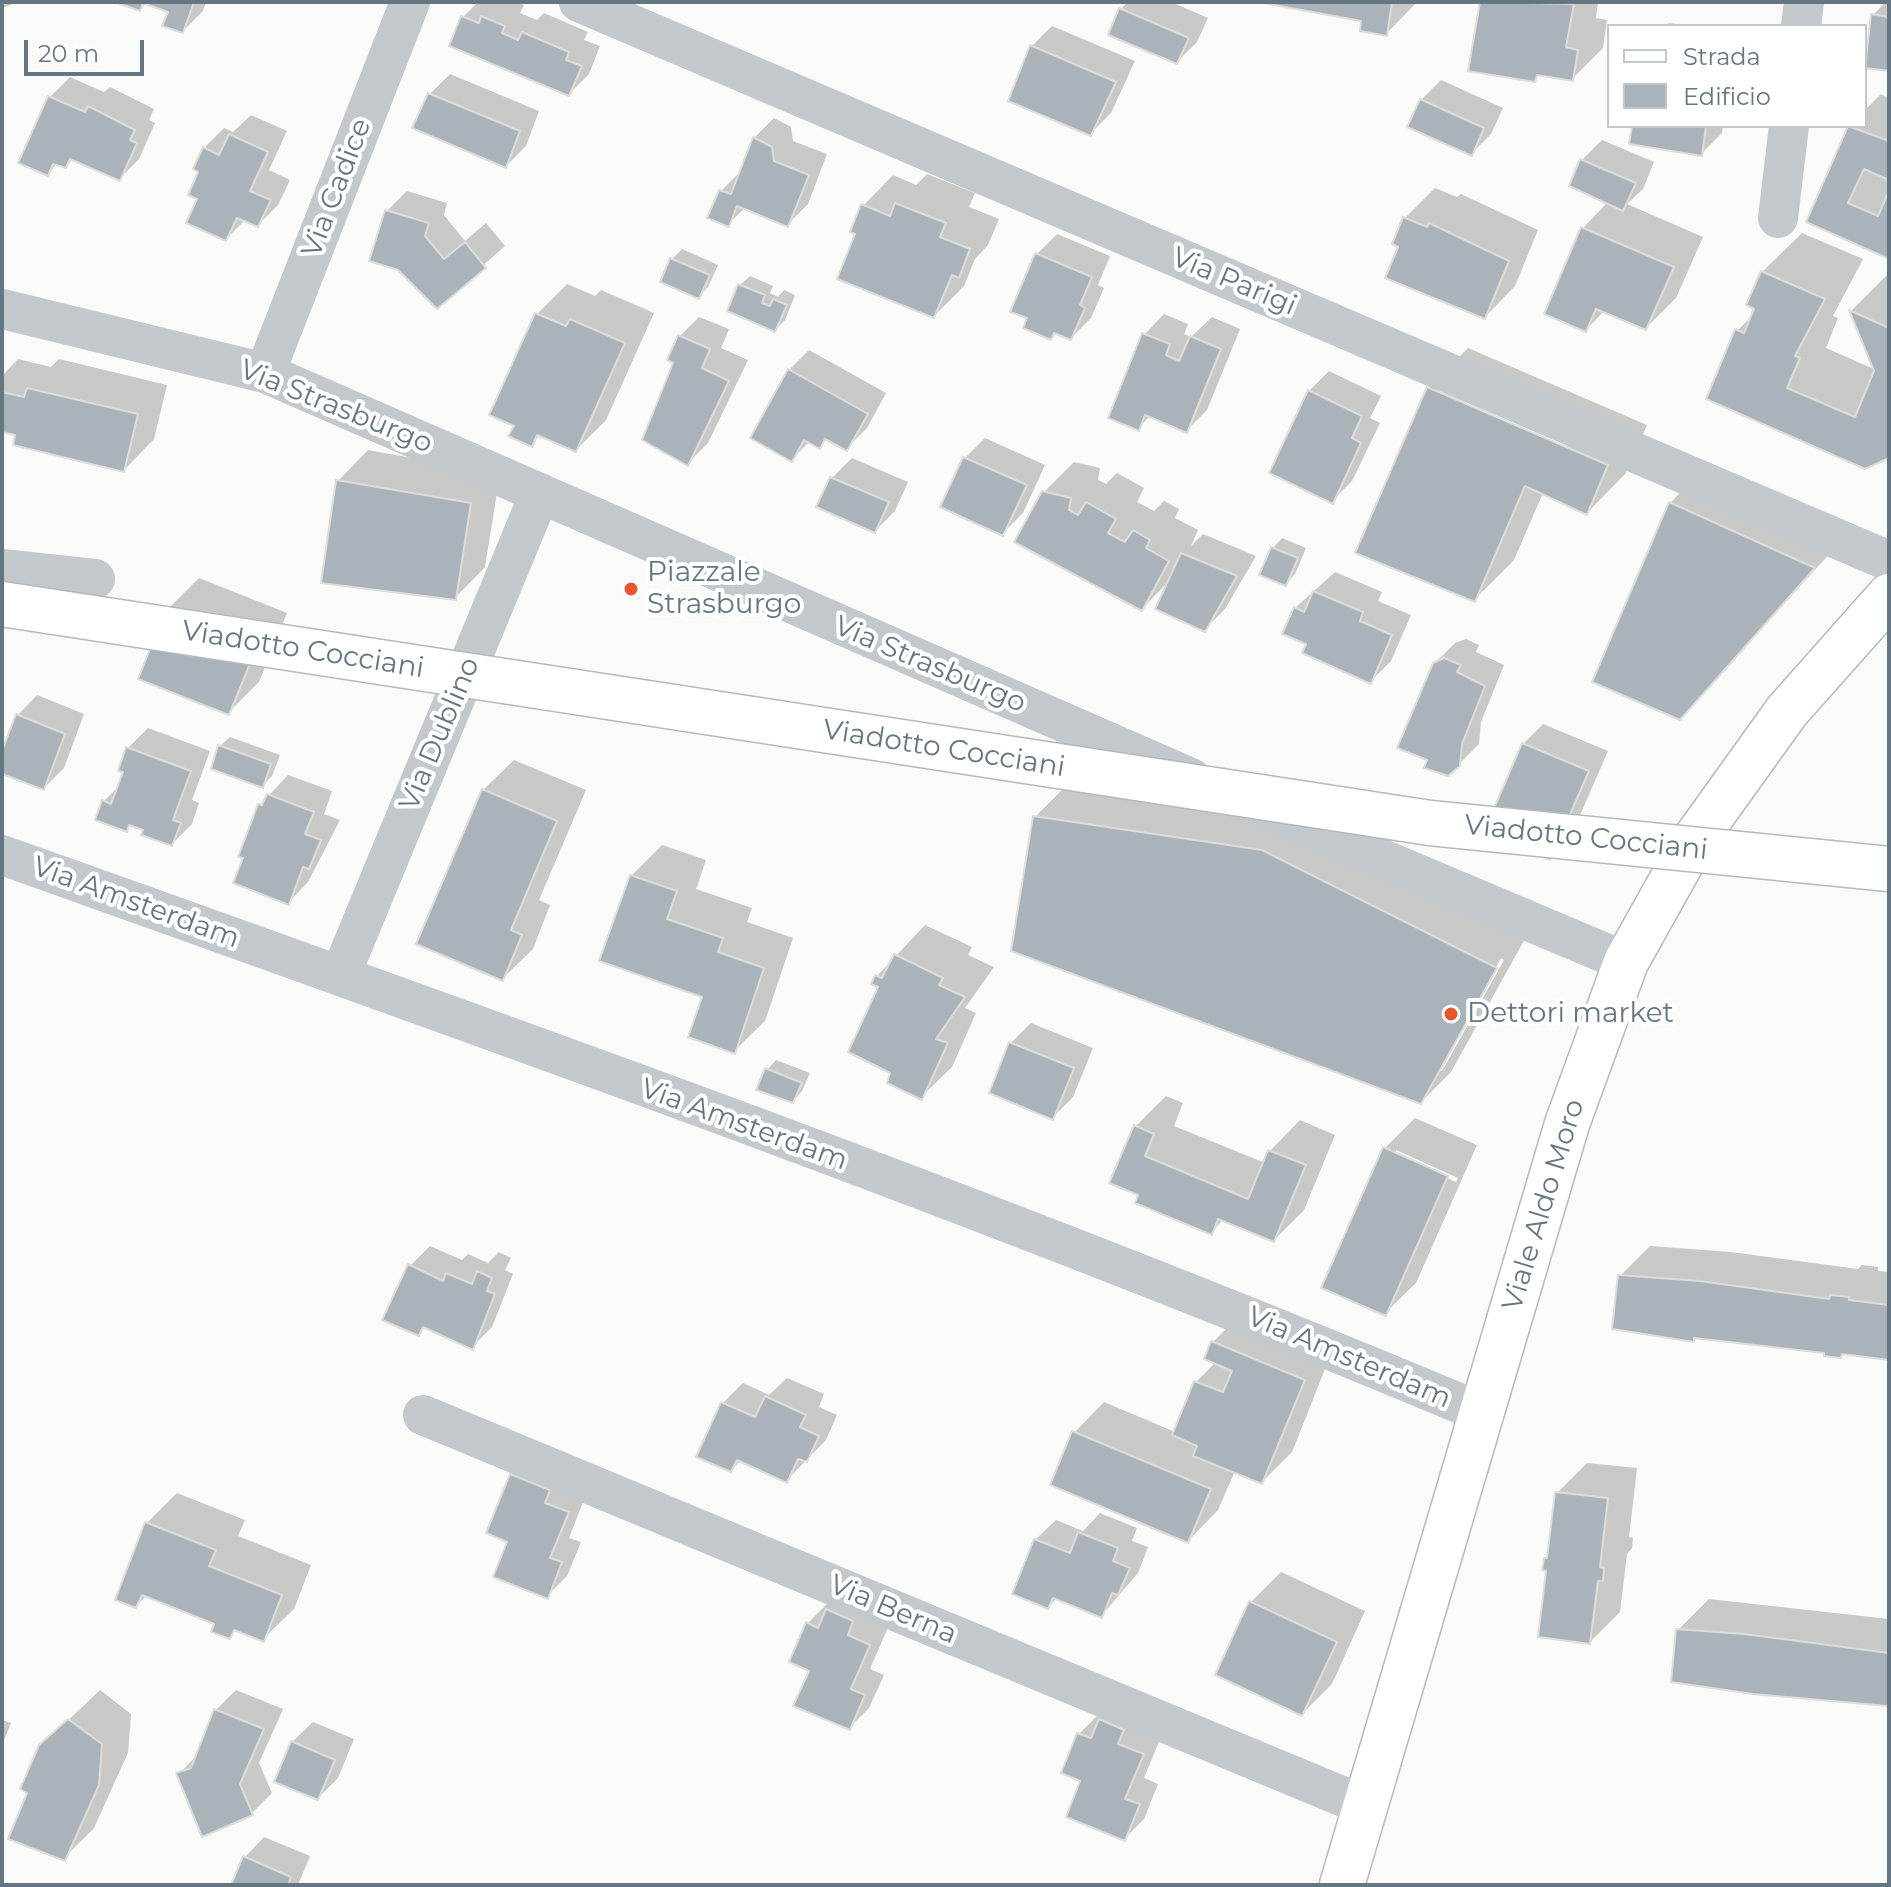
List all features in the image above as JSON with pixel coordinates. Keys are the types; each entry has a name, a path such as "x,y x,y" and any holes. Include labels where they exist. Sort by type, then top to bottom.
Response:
{"main road":[{"name":"Viale Aldo Moro","path":"1342,1885 1363,1805 1567,1124 1626,962 1693,842 1787,711 1889,596"},
{"name":"Viadotto Cocciani","path":"2,604 1430,823 1889,869"}],"street":[{"name":"Via Cadice","path":"265,373 410,2"},
{"name":"Via Parigi","path":"579,2 1889,561"},
{"path":"1801,24 1804,2"},
{"path":"1778,218 1789,128"},
{"name":"Via Strasburgo","path":"2,309 265,373 867,639 1626,962"},
{"name":"Via Dublino","path":"340,976 540,493"},
{"path":"2,569 95,579"},
{"name":"Via Amsterdam","path":"2,855 340,976 1209,1300 1480,1412"},
{"name":"Via Berna","path":"423,1415 1363,1805"}],"building":[{"path":"115,2 194,2 183,33 162,26 168,12 143,3 140,11"},
{"path":"1258,2 1392,2 1387,36 1360,31 1361,21"},
{"path":"1480,2 1574,4 1566,47 1578,50 1573,81 1537,75 1535,82 1468,71"},
{"path":"1119,8 1189,38 1177,64 1108,35"},
{"path":"1871,14 1889,17 1889,71 1867,68"},
{"path":"461,16 479,23 481,16 505,26 502,33 518,40 522,32 569,52 566,60 582,66 569,96 449,46"},
{"path":"1030,45 1116,82 1091,136 1008,101"},
{"path":"428,93 520,131 506,168 412,128"},
{"path":"48,96 85,112 88,106 135,130 130,140 137,143 120,181 70,159 66,168 53,164 48,176 18,163"},
{"path":"1420,99 1484,128 1472,156 1407,127"},
{"path":"1632,128 1706,128 1702,156 1629,144"},
{"path":"1847,128 1889,141 1889,180 1864,169 1848,203 1878,216 1889,191 1889,259 1806,222"},
{"path":"229,134 268,152 250,191 271,200 258,227 237,218 226,241 186,223 197,199 188,195 198,172 193,169 203,147 219,155"},
{"path":"753,137 772,147 774,161 809,175 788,227 737,206 729,227 707,218 719,190 731,194"},
{"path":"1580,159 1636,183 1623,211 1569,186"},
{"path":"895,203 946,223 940,237 970,249 959,278 952,275 934,318 837,279 855,234 850,232 861,204 890,216"},
{"path":"385,210 429,223 425,236 444,259 465,242 486,268 437,309 398,270 369,261"},
{"path":"1403,217 1427,227 1429,223 1509,261 1485,319 1385,278 1398,247 1392,244"},
{"path":"1581,227 1674,267 1646,330 1596,309 1586,332 1544,314"},
{"path":"1035,253 1092,277 1080,305 1085,308 1071,340 1054,333 1051,340 1023,328 1027,318 1010,312"},
{"path":"670,258 710,275 699,299 660,282"},
{"path":"1761,271 1825,299 1795,356 1800,358 1787,388 1855,417 1874,371 1849,310 1889,328 1889,458 1865,469 1706,399 1735,329 1744,333 1754,309 1746,305"},
{"path":"738,284 765,295 762,303 770,306 773,299 787,305 775,332 727,311"},
{"path":"535,313 566,326 570,319 625,343 576,452 537,435 532,447 508,436 514,426 489,415"},
{"path":"1142,333 1170,344 1166,355 1179,361 1190,336 1221,349 1187,433 1145,415 1139,431 1108,418"},
{"path":"678,335 710,349 702,368 729,381 688,466 642,440 673,363 667,360"},
{"path":"788,369 868,414 847,451 825,439 820,449 804,440 792,462 750,438"},
{"path":"1427,387 1608,465 1587,515 1525,486 1475,602 1355,553"},
{"path":"27,388 138,414 124,472 13,445 15,435 2,432 2,392 24,397"},
{"path":"1308,390 1362,416 1352,438 1361,443 1333,504 1269,473"},
{"path":"963,457 1027,485 1003,536 940,507"},
{"path":"830,477 889,502 875,533 816,507"},
{"path":"336,480 471,503 456,600 321,583"},
{"path":"1042,491 1071,498 1069,510 1078,515 1086,502 1116,519 1108,533 1125,542 1133,530 1150,540 1146,548 1169,561 1142,611 1014,542"},
{"path":"1669,502 1815,568 1680,720 1592,682"},
{"path":"1271,547 1298,558 1286,586 1259,575"},
{"path":"1181,553 1237,576 1205,632 1155,609"},
{"path":"1313,591 1363,612 1360,621 1392,635 1371,684 1302,653 1306,644 1282,634 1294,607 1304,612"},
{"path":"167,607 258,644 229,715 138,679"},
{"path":"1444,658 1461,665 1457,672 1485,686 1462,744 1460,766 1448,776 1424,768 1427,760 1397,748 1433,663"},
{"path":"16,714 65,734 44,790 2,774 2,751"},
{"path":"1522,743 1589,771 1550,860 1484,832"},
{"path":"218,745 271,764 263,788 211,769"},
{"path":"126,747 191,771 173,820 181,823 172,846 141,835 143,830 129,825 127,832 95,820 102,800 111,804 123,772 118,771"},
{"path":"482,789 557,821 511,930 522,935 503,981 416,944"},
{"path":"267,794 314,812 305,834 321,840 309,869 303,867 289,905 233,883 243,858 238,857 258,804 262,805"},
{"path":"1033,816 1262,850 1497,968 1421,1104 1011,951"},
{"path":"630,875 677,891 667,919 723,938 718,952 764,968 735,1054 688,1037 702,997 599,961"},
{"path":"894,954 943,978 939,985 965,997 936,1039 948,1043 922,1100 887,1083 890,1073 848,1052 878,987 871,984 875,975 882,978"},
{"path":"1009,1042 1074,1068 1053,1120 989,1093"},
{"path":"765,1068 802,1083 793,1103 756,1090"},
{"path":"1134,1125 1154,1134 1145,1156 1248,1199 1268,1150 1306,1165 1274,1242 1218,1219 1212,1235 1135,1203 1138,1195 1109,1183"},
{"path":"1383,1147 1448,1176 1386,1316 1321,1288"},
{"path":"408,1264 443,1281 446,1273 472,1284 477,1271 492,1278 487,1291 495,1294 473,1350 423,1327 419,1336 382,1320"},
{"path":"1618,1275 1700,1281 1829,1299 1830,1295 1849,1297 1849,1300 1889,1305 1889,1360 1842,1354 1841,1358 1824,1356 1824,1353 1694,1338 1694,1342 1612,1329"},
{"path":"1211,1341 1305,1380 1262,1484 1193,1456 1197,1446 1172,1435 1194,1381 1223,1392 1232,1371 1204,1359"},
{"path":"765,1396 806,1415 800,1427 819,1436 807,1462 798,1459 787,1483 737,1460 731,1472 696,1457 721,1402 755,1417"},
{"path":"1072,1431 1211,1489 1188,1543 1050,1485"},
{"path":"510,1474 550,1490 545,1503 569,1512 550,1558 562,1562 548,1599 493,1577 507,1542 486,1533"},
{"path":"1555,1492 1608,1498 1600,1567 1604,1568 1603,1581 1598,1581 1590,1644 1538,1637 1546,1571 1542,1570 1544,1558 1547,1558"},
{"path":"145,1522 216,1550 209,1566 282,1595 264,1642 234,1630 230,1639 211,1632 214,1624 142,1595 136,1608 115,1600"},
{"path":"1078,1532 1118,1548 1113,1561 1130,1568 1118,1595 1112,1593 1102,1618 1053,1598 1048,1609 1012,1594 1034,1539 1070,1553"},
{"path":"1249,1601 1337,1642 1302,1716 1215,1675"},
{"path":"826,1609 853,1621 848,1635 870,1645 851,1689 865,1695 850,1730 793,1706 809,1671 789,1662 806,1622 818,1628"},
{"path":"1676,1629 1744,1634 1889,1653 1889,1710 1888,1706 1753,1694 1671,1682"},
{"path":"214,1709 264,1729 240,1784 253,1815 202,1837 176,1773 191,1768"},
{"path":"68,1719 102,1744 99,1785 65,1861 8,1839 27,1793 20,1789 39,1745"},
{"path":"1099,1719 1124,1730 1118,1744 1144,1754 1125,1799 1140,1804 1125,1841 1066,1817 1080,1781 1061,1773 1077,1733 1091,1738"},
{"path":"291,1741 335,1760 318,1800 274,1782"},
{"path":"243,1856 291,1877 288,1885 231,1885"}],"place":[{"name":"Piazzale Strasburgo","path":"631,589"},
{"name":"Dettori market","path":"1451,1014"}]}
